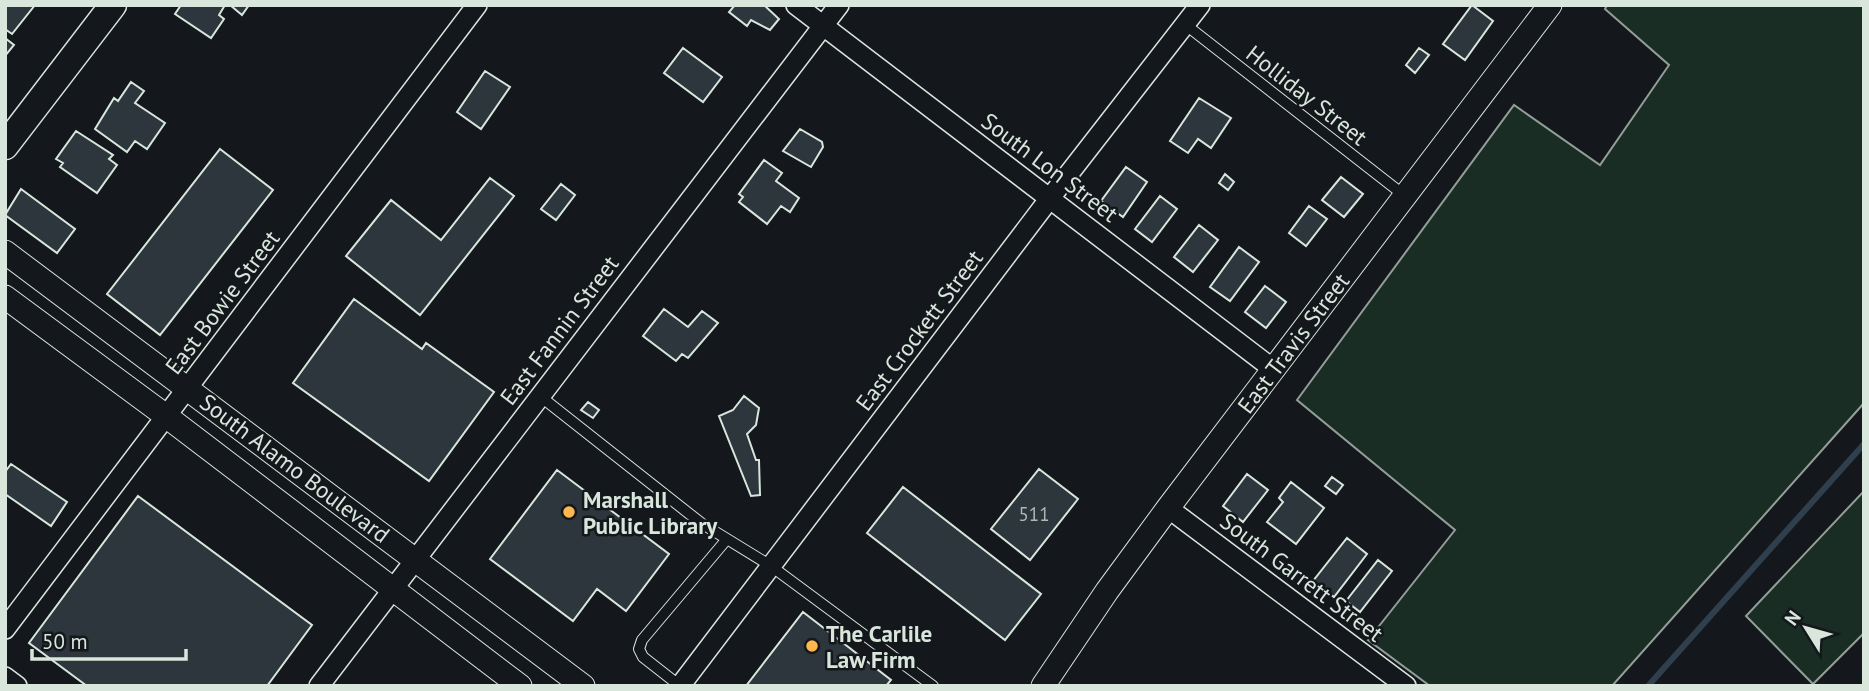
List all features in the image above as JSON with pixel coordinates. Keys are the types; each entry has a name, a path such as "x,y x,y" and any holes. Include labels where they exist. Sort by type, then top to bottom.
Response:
{"main road":[{"path":"5,146 113,5"}],"street":[{"name":"East Bowie Street","path":"5,629 477,5"},
{"name":"South Lon Street","path":"796,5 1273,369"},
{"name":"East Fannin Street","path":"320,686 839,5"},
{"name":"East Crockett Street","path":"680,686 1049,198 1200,5"},
{"name":"East Travis Street","path":"1044,686 1107,591 1168,508 1545,7"},
{"name":"South Alamo Boulevard","path":"5,252 583,686"},
{"name":"South Alamo Boulevard","path":"5,298 166,416 520,686"},
{"name":"South Garrett Street","path":"1168,508 1406,686"},
{"path":"5,677 16,686"}],"lane":[{"name":"Holliday Street","path":"1185,25 1405,195"},
{"path":"540,396 701,523 771,566 933,686"},
{"path":"680,686 643,657 639,649 642,640 727,539"}],"green space":[{"path":"1607,5 1864,5 1864,403 1612,686 1430,686 1368,640 1455,530 1297,400 1514,105 1600,165 1669,65 1605,9"},
{"path":"1864,491 1864,633 1813,684 1746,616"}],"building":[{"path":"5,5 35,5 12,34 5,29"},
{"path":"181,5 225,5 219,15 224,19 211,38 175,14"},
{"path":"230,5 249,5 242,15"},
{"path":"735,5 764,5 779,19 770,30 751,20 747,26 729,12"},
{"path":"1472,5 1493,21 1465,60 1443,44"},
{"path":"5,38 14,45 5,56"},
{"path":"683,48 722,77 703,102 664,73"},
{"path":"1419,48 1429,55 1415,73 1406,65"},
{"path":"485,71 510,87 481,129 457,112"},
{"path":"131,82 144,91 135,103 165,123 147,149 135,141 127,152 95,129 114,98 118,101"},
{"path":"1199,98 1231,118 1211,148 1198,139 1188,153 1170,141"},
{"path":"800,129 822,142 823,147 811,167 783,151"},
{"path":"76,131 113,155 109,159 117,165 97,193 60,167 63,163 56,159"},
{"path":"220,149 273,190 160,335 107,294"},
{"path":"764,160 782,173 776,181 799,198 790,212 781,206 767,224 739,202 743,197 739,194"},
{"path":"1126,167 1147,182 1123,217 1101,201"},
{"path":"1225,174 1234,182 1228,190 1219,183"},
{"path":"1341,177 1363,194 1344,217 1322,200"},
{"path":"490,178 514,196 420,315 346,256 391,200 441,240"},
{"path":"561,184 575,195 556,220 541,209"},
{"path":"21,189 75,229 57,253 5,215"},
{"path":"1160,196 1177,209 1152,242 1135,229"},
{"path":"1309,206 1327,219 1306,246 1289,233"},
{"path":"1199,225 1218,240 1193,272 1174,257"},
{"path":"1239,247 1259,262 1230,301 1210,287"},
{"path":"1265,286 1286,302 1266,328 1245,312"},
{"path":"354,299 422,349 426,343 494,392 429,481 293,383"},
{"path":"664,309 688,327 702,311 718,323 688,358 682,354 676,361 643,336"},
{"path":"744,396 759,408 756,425 747,434 756,460 759,460 760,495 751,496 719,416 733,410"},
{"path":"588,402 599,410 593,418 581,410"},
{"path":"11,464 67,502 51,526 5,494 5,472"},
{"path":"1039,469 1078,499 1030,560 991,529"},
{"name":"Marshall Public Library","path":"557,470 669,554 626,611 597,589 573,621 490,559"},
{"path":"1247,474 1268,490 1243,522 1223,506"},
{"path":"1332,477 1343,485 1336,494 1325,486"},
{"path":"1291,482 1324,508 1296,544 1267,522 1283,502 1279,498"},
{"path":"903,487 1041,594 1005,640 867,533"},
{"path":"138,496 312,625 267,686 87,686 29,643"},
{"path":"1347,538 1367,554 1334,597 1313,581"},
{"path":"1378,560 1392,571 1360,612 1346,601"},
{"name":"The Carlile Law Firm","path":"803,612 891,680 886,686 746,686"}],"waterway":[{"path":"1648,686 1864,444"}],"place":[{"name":"Marshall Public Library","path":"569,512"},
{"name":"The Carlile Law Firm","path":"812,646"}]}
